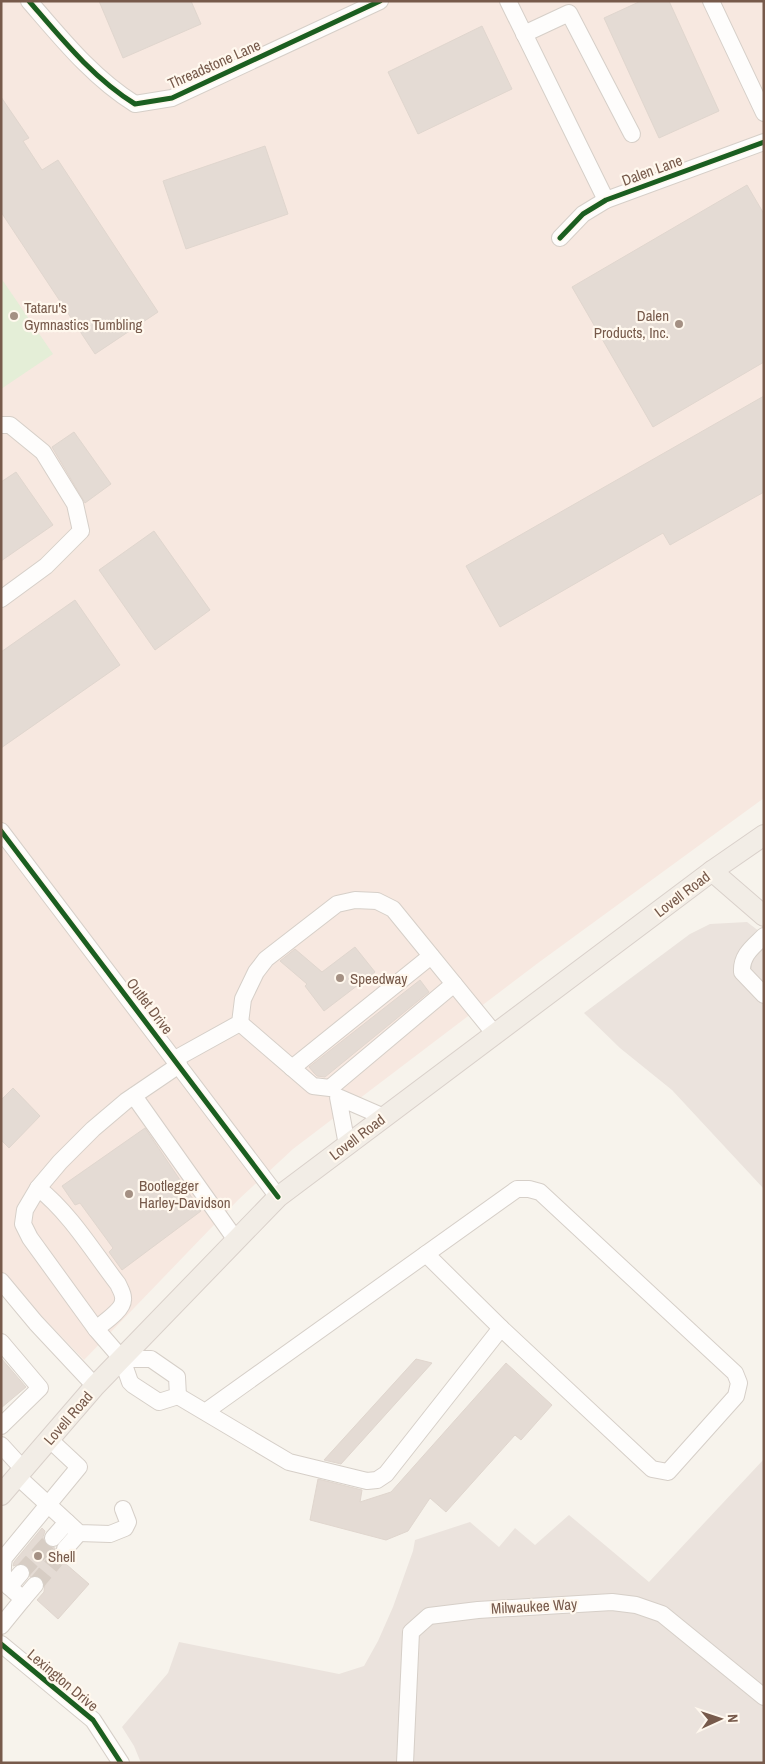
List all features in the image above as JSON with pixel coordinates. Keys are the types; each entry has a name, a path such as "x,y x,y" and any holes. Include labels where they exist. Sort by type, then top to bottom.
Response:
{"main road":[{"name":"Lovell Road","path":"1,1495 95,1386 278,1197 494,1033 764,834"},
{"path":"712,871 764,916"}],"street":[{"name":"Threadstone Lane","path":"29,1 70,48 114,91 134,104 172,98 380,1"},
{"path":"508,1 606,200"},
{"path":"711,1 764,113"},
{"path":"524,34 566,7 632,134"},
{"name":"Dalen Lane","path":"560,238 583,214 606,200 764,142"},
{"path":"1,425 10,425 43,452 75,504 81,531 46,566 1,599"},
{"name":"Outlet Drive","path":"1,831 278,1197"},
{"path":"494,1033 393,909 377,901 355,900 337,904 266,959 256,972 244,999 240,1023 177,1062 93,1129 60,1162 38,1188 25,1210 24,1224 30,1238 96,1329 122,1359 130,1382 133,1385 160,1402 178,1396 289,1462 366,1481 377,1480 386,1474 500,1328"},
{"path":"764,936 749,951 742,963 742,972 764,995"},
{"path":"292,1068 431,956"},
{"path":"334,1092 454,984"},
{"path":"240,1023 313,1086 334,1092 384,1117"},
{"path":"334,1092 347,1144"},
{"path":"136,1094 236,1240"},
{"path":"38,1188 65,1214 118,1284 122,1293 124,1301 121,1307 96,1329"},
{"path":"205,1412 426,1254 517,1189 529,1189 540,1192 735,1373 739,1383 736,1396 668,1472 652,1469 500,1328 426,1254"},
{"path":"1,1282 36,1323 95,1386"},
{"path":"1,1342 40,1388 1,1426"},
{"path":"122,1359 151,1359 177,1376 178,1396"},
{"path":"23,1599 4,1582 2,1568 4,1558 80,1467 49,1439"},
{"path":"1,1445 20,1473 48,1505 79,1533 110,1534 125,1528 128,1522 123,1509"},
{"path":"53,1538 66,1522"},
{"path":"65,1549 79,1533"},
{"path":"9,1587 21,1573"},
{"path":"1,1626 35,1584"},
{"name":"Milwaukee Way","path":"405,1763 411,1632 428,1616 478,1610 602,1602 636,1605 662,1614 764,1696"},
{"name":"Lexington Drive","path":"1,1644 93,1720 121,1763"}],"shaded area":[{"path":"1,1 764,1 764,798 538,963 293,1149 238,1200 84,1360 1,1274"},
{"path":"747,922 764,935 764,1189 672,1090 620,1048 584,1013 690,934 710,924"},
{"path":"764,1459 764,1763 141,1763 134,1746 122,1727 168,1673 179,1642 339,1674 364,1666 378,1641 393,1607 413,1551 415,1540 470,1522 499,1547 515,1528 535,1545 569,1515 649,1582"}],"green space":[{"name":"Tataru's Gymnastics Tumbling","path":"1,278 53,354 1,389"}],"building":[{"path":"99,1 191,1 201,24 123,58"},
{"path":"641,1 669,1 719,111 659,138 604,18"},
{"path":"482,26 512,89 418,134 388,72"},
{"path":"1,97 29,138 23,141 42,170 58,160 158,312 95,354 1,212"},
{"path":"265,146 288,214 186,249 163,181"},
{"name":"Dalen Products, Inc.","path":"747,185 764,214 764,362 653,427 572,287"},
{"path":"764,396 764,492 670,545 663,533 500,627 466,566"},
{"path":"74,432 111,484 85,503 52,447"},
{"path":"16,472 53,525 1,561 1,482"},
{"path":"154,531 210,610 155,650 99,570"},
{"path":"75,600 120,665 1,748 1,652"},
{"path":"355,947 375,972 324,1011 305,986 307,984 280,961 295,949 322,972"},
{"path":"420,980 429,992 325,1077 317,1076 309,1067"},
{"path":"13,1088 40,1116 9,1148 1,1140 1,1100"},
{"name":"Bootlegger Harley-Davidson","path":"145,1128 201,1211 122,1270 109,1252 113,1248 80,1203 75,1205 62,1186"},
{"path":"1,1358 26,1387 1,1408"},
{"path":"416,1359 432,1363 341,1464 324,1460"},
{"path":"506,1363 552,1405 521,1440 515,1435 446,1512 430,1498 408,1531 386,1540 310,1520 318,1479 362,1490 360,1502 391,1492"},
{"path":"42,1528 45,1531 43,1537 46,1545 55,1548 59,1558 89,1584 58,1619 37,1600 44,1592 45,1582 42,1578 36,1575 30,1577 30,1569 23,1563 13,1566 14,1562"}],"tunnel":[{"path":"21,1573 53,1538"},
{"path":"35,1585 65,1549"}],"cycle path":[{"path":"29,1 91,70 135,104 172,98 380,1"},
{"path":"560,238 583,214 606,200 764,142"},
{"path":"1,831 278,1197"},
{"path":"1,1644 93,1720 121,1763"}],"place":[{"name":"Tataru's Gymnastics Tumbling","path":"14,316"},
{"name":"Dalen Products, Inc.","path":"679,324"},
{"name":"Speedway","path":"340,978"},
{"name":"Bootlegger Harley-Davidson","path":"129,1194"},
{"name":"Shell","path":"38,1556"}]}
